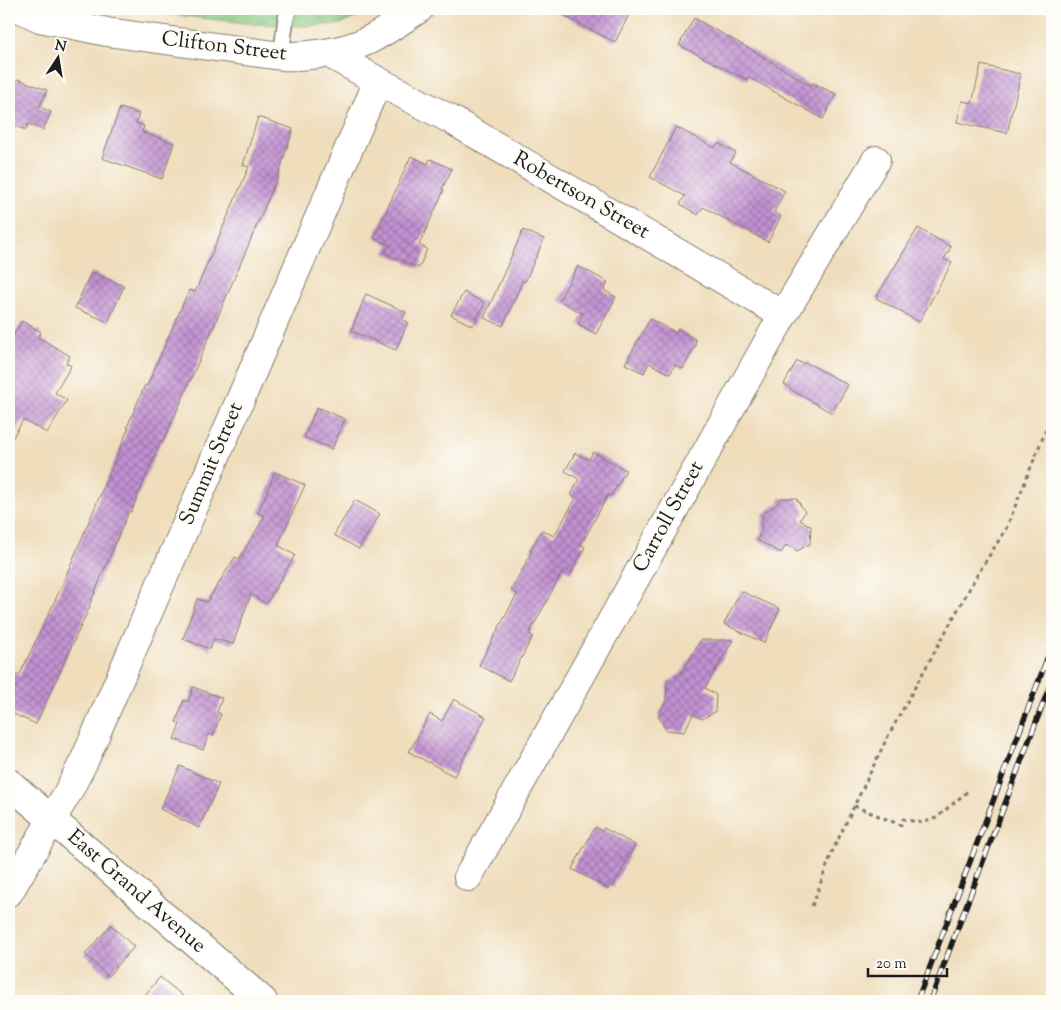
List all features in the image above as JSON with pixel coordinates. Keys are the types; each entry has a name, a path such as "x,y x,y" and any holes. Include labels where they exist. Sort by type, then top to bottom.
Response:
{"street":[{"name":"Clifton Street","path":"21,9 40,18 107,32 281,56 328,53 368,40 419,9"},
{"path":"328,53 378,81"},
{"name":"Robertson Street","path":"378,81 450,119 783,315"},
{"name":"Summit Street","path":"9,892 85,759 378,81"},
{"name":"Carroll Street","path":"468,877 783,315 876,160"},
{"name":"East Grand Avenue","path":"9,783 263,1001"}],"lane":[{"path":"281,56 289,9"}],"path":[{"path":"812,906 833,850 887,738 977,575 1006,529 1052,415"},
{"path":"854,806 901,825 903,819 922,823 936,818 968,791"}],"green space":[{"path":"137,9 377,9 340,24 307,26 253,24"}],"building":[{"path":"551,9 632,9 615,42"},
{"path":"694,18 811,86 812,83 836,94 823,119 748,77 747,80 679,45"},
{"path":"981,65 1021,74 1007,133 957,122 962,101 972,103"},
{"path":"18,79 47,90 40,107 51,112 43,130 28,124 26,130 9,123 9,84 15,86"},
{"path":"120,108 139,114 136,123 144,126 142,132 174,143 162,179 102,158"},
{"path":"258,117 293,129 278,176 191,379 163,442 161,441 131,512 129,511 90,606 36,724 9,712 9,671 19,676 59,592 145,385 147,386 189,290 195,292 249,167 243,165"},
{"path":"676,127 715,148 718,143 736,153 730,162 785,191 774,212 781,216 768,242 703,207 698,215 680,204 685,196 650,177"},
{"path":"411,156 428,164 430,159 452,169 419,245 427,249 419,268 385,253 389,245 374,238"},
{"path":"918,228 951,247 944,259 952,263 919,322 876,298"},
{"path":"523,230 544,239 525,282 523,280 503,326 484,318"},
{"path":"578,266 608,282 604,290 616,297 596,334 578,324 583,314 559,300"},
{"path":"91,272 124,286 108,322 75,308"},
{"path":"464,292 485,303 473,326 451,315"},
{"path":"366,294 406,312 402,320 408,322 396,350 351,331"},
{"path":"650,319 676,333 678,329 696,340 696,344 683,369 675,365 670,374 649,363 644,373 625,364"},
{"path":"22,321 41,332 38,337 70,356 66,363 71,366 55,393 67,400 47,433 23,420 9,444 9,342"},
{"path":"797,361 804,364 805,362 848,385 832,413 784,384"},
{"path":"317,407 345,419 332,449 304,437"},
{"path":"593,452 626,470 611,496 608,495 581,545 585,547 571,573 564,569 529,634 533,636 509,681 479,665 517,594 511,590 542,530 554,536 576,498 571,495 579,479 565,471 575,453 589,460"},
{"path":"275,472 305,485 278,545 295,555 266,604 251,594 233,644 214,639 210,649 183,639 197,599 207,602 235,557 239,559 265,516 258,513"},
{"path":"781,498 796,498 805,512 800,520 811,526 810,544 797,551 786,545 781,553 757,540 761,532 763,514 777,504"},
{"path":"355,500 380,514 359,549 334,535"},
{"path":"741,591 780,609 764,643 724,624"},
{"path":"701,640 733,640 705,688 716,695 715,712 702,719 693,714 684,732 666,730 658,716 666,701 667,683 682,672"},
{"path":"193,687 222,698 217,712 221,714 213,736 209,734 203,750 174,739 180,724 176,722 184,700 188,702"},
{"path":"454,699 486,717 454,776 409,752 430,714 442,721"},
{"path":"180,766 219,784 199,828 160,809"},
{"path":"595,827 602,831 604,828 635,845 613,887 610,885 608,889 572,869"},
{"path":"111,925 134,947 108,976 85,954"},
{"path":"160,977 189,1001 140,1001"}],"railway":[{"path":"917,1001 1052,646"},
{"path":"930,1001 1052,680"}]}
